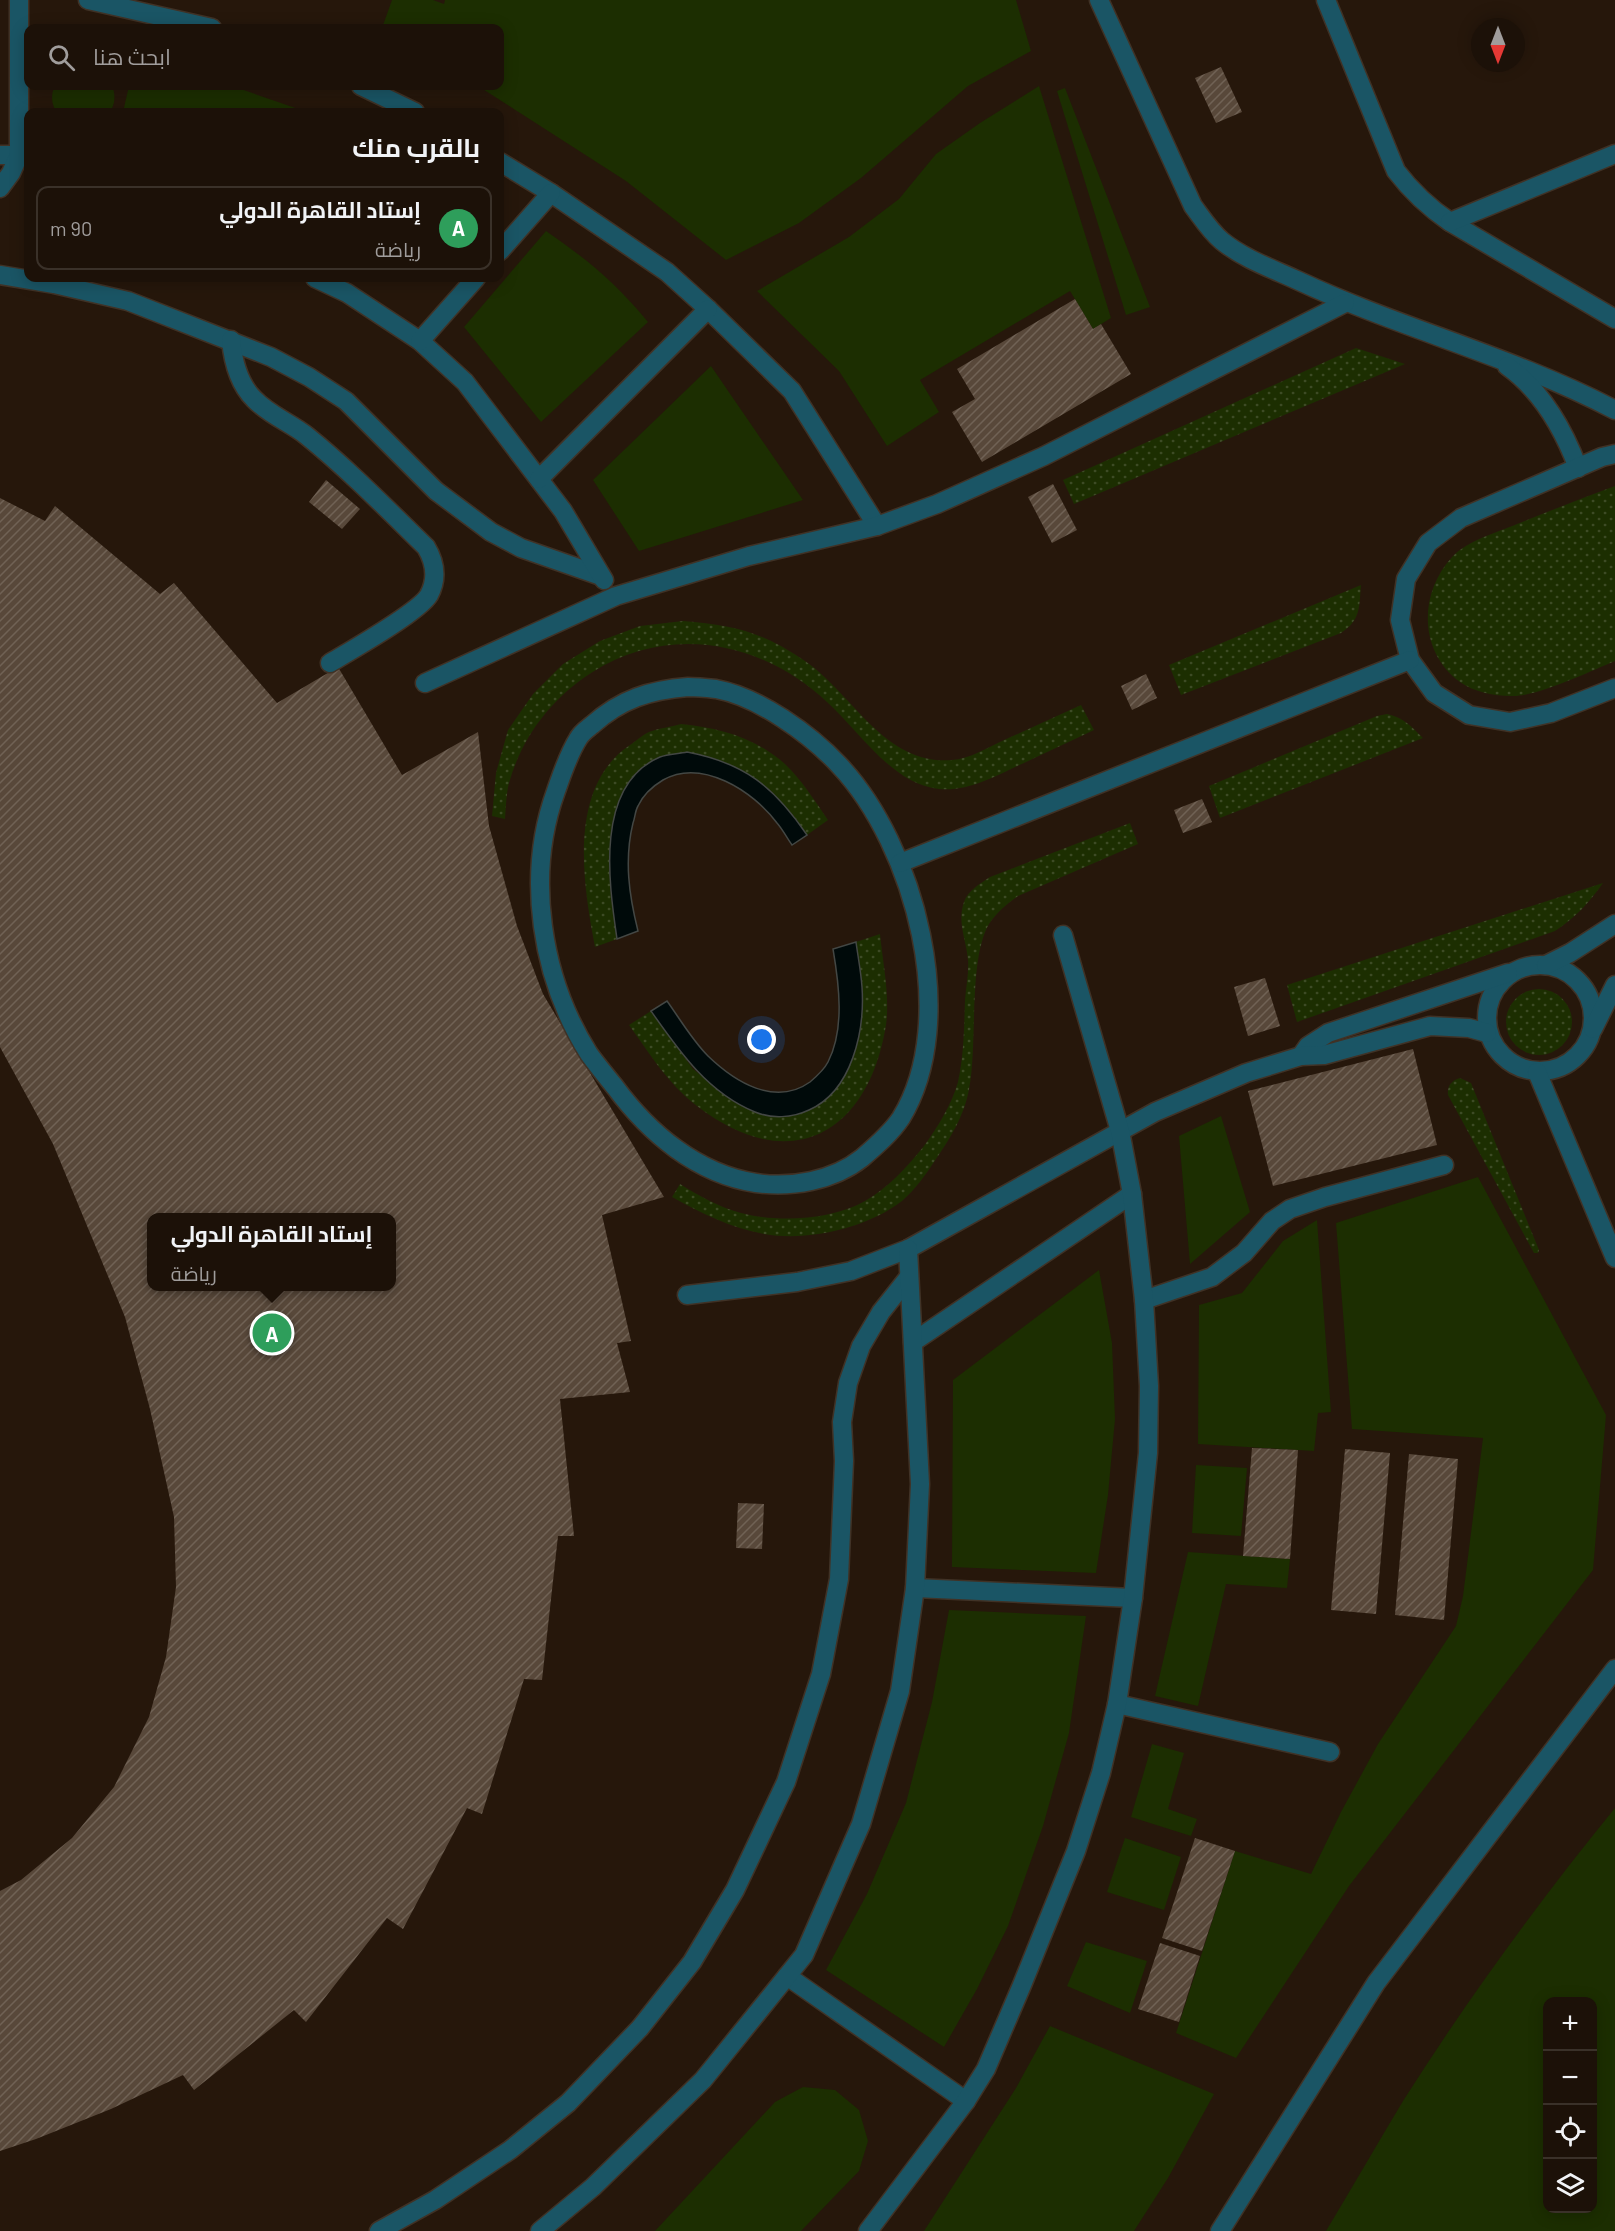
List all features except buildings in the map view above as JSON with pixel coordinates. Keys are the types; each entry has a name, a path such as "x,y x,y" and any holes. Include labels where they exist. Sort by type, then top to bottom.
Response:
{"lane":[{"path":"0,188 24,155 19,0"},
{"path":"88,0 194,24"},
{"path":"1099,0 1183,185 1207,225 1222,242 1242,255 1345,303 1491,355 1549,378 1615,410"},
{"path":"1326,0 1396,171 1411,191 1450,222 1615,319"},
{"path":"369,90 407,108"},
{"path":"1450,222 1615,154"},
{"path":"0,155 24,155"},
{"path":"504,164 551,193 668,272 708,309 792,391 877,526"},
{"path":"504,246 551,193"},
{"path":"0,275 24,279"},
{"path":"42,282 128,301 271,357 309,377 346,401 436,491 491,532 521,548 601,576"},
{"path":"324,282 347,293 420,340 465,382 563,511 615,596"},
{"path":"420,340 472,282"},
{"path":"425,683 615,596 748,556 877,526 1001,478 1345,303"},
{"path":"539,479 708,309"},
{"path":"231,340 233,361 242,382 254,400 306,435 343,467 426,547 433,558 435,578 428,596 414,609 330,663"},
{"path":"1491,355 1515,372 1536,392 1568,440 1578,468"},
{"path":"1610,694 1551,713 1510,722 1469,715 1434,693 1410,660 1400,620 1406,579 1428,543 1461,518 1615,454"},
{"path":"900,863 1410,660"},
{"path":"688,687 719,690 785,719 814,741 841,767 863,795 900,863 913,901 922,941 929,1016 925,1052 916,1086 901,1119 881,1142 858,1162 830,1175 801,1183 770,1185 740,1180 708,1168 679,1151 652,1131 629,1106 590,1054 567,1013 544,938 541,907 544,836 552,802 579,736 602,716 628,700 657,690 688,687"},
{"path":"1546,965 1570,953 1615,924"},
{"path":"868,2231 966,2101 986,2069 1076,1851 1101,1773 1117,1704 1132,1598 1148,1453 1149,1386 1144,1300 1132,1194 1120,1131 1064,935"},
{"path":"1301,1056 1308,1046 1328,1033 1529,966 1546,965 1564,970 1578,981 1589,995 1593,1012 1593,1030"},
{"path":"1512,971 1499,983 1489,998 1485,1015 1487,1033 1494,1048 1506,1060 1521,1068 1537,1072 1553,1071 1578,1056 1587,1044 1615,985"},
{"path":"687,1295 753,1288 840,1273 908,1249 1155,1112 1246,1073 1301,1056 1324,1055 1430,1026 1469,1028 1487,1033"},
{"path":"1537,1072 1615,1258"},
{"path":"1144,1300 1212,1277 1244,1253 1272,1221 1290,1209 1325,1197 1444,1165"},
{"path":"913,1342 1132,1194"},
{"path":"540,2231 593,2187 703,2080 804,1955 861,1824 900,1691 915,1588 920,1484 908,1249"},
{"path":"379,2231 435,2200 510,2150 568,2103 640,2028 692,1962 735,1890 786,1782 821,1674 839,1579 844,1461 842,1422 848,1383 861,1346 881,1312 908,1278"},
{"path":"915,1588 1132,1598"},
{"path":"1220,2231 1377,1983 1615,1669"},
{"path":"1117,1704 1330,1752"},
{"path":"787,1976 966,2101"}],"green space":[{"path":"392,0 433,0 444,4 445,0 1016,0 1031,51 968,86 861,178 799,223 726,260 626,181 484,90 504,90 504,24 383,24"},
{"path":"1039,86 1111,318 1093,329 1070,291 920,380 939,412 887,446 839,371 757,291 849,237 899,199 936,154"},
{"path":"1065,88 1150,307 1126,315 1057,91"},
{"path":"53,90 113,90 113,106 112,108 54,108"},
{"path":"128,90 244,90 295,108 124,108"},
{"path":"546,231 600,272 648,322 541,422 464,327"},
{"path":"1356,348 1405,364 1074,504 1063,480"},
{"path":"711,366 803,500 639,551 593,480"},
{"path":"1615,486 1615,661 1563,683 1521,695 1505,696 1484,693 1460,682 1446,669 1436,654 1430,638 1428,621 1433,587 1441,571 1452,557 1466,546 1483,538"},
{"path":"1361,585 1356,618 1341,633 1181,695 1169,665"},
{"path":"683,621 731,627 759,636 787,649 820,673 887,739 906,751 928,759 952,760 971,755 1081,705 1094,730 983,782 961,788 939,789 906,778 878,755 827,702 801,681 774,665 744,653 714,646 683,644 652,648 621,657 591,673 551,707 530,735 515,766 508,788 505,819 492,816 496,773 508,730 533,694 563,664 600,641 640,626"},
{"path":"1387,714 1403,720 1423,738 1220,818 1209,786 1377,716"},
{"path":"681,724 723,731 761,747 785,764 797,776 828,820 807,835 793,815 771,791 660,757 612,828 609,862 617,939 595,947 584,866 584,838 588,811 596,785 610,763 641,736"},
{"path":"1130,823 1138,844 1018,896 989,924 982,940 978,959 972,1070 964,1108 941,1151 912,1192 902,1201 872,1219 836,1231 781,1236 764,1234 728,1224 672,1197 680,1184 709,1201 733,1211 787,1219 837,1212 865,1201 882,1190 904,1169 934,1132 944,1116 958,1082 963,1052 968,975 961,917 968,894 990,877"},
{"path":"1603,883 1581,910 1555,931 1297,1022 1287,985"},
{"path":"880,934 887,991 887,1014 876,1063 862,1094 843,1118 819,1134 792,1141 763,1139 731,1127 697,1106 677,1088 629,1025 651,1011 693,1069 733,1101 756,1113 777,1117 818,1106 862,988 856,942"},
{"path":"1539,989 1552,991 1567,1004 1572,1022 1570,1035 1557,1050 1539,1055 1526,1053 1511,1040 1506,1022 1508,1009 1521,994"},
{"path":"1460,1078 1471,1083 1539,1250 1538,1253 1534,1253 1448,1095 1450,1084"},
{"path":"1221,1116 1250,1212 1190,1264 1179,1136"},
{"path":"1478,1177 1606,1415 1593,1570 1349,1886 1236,2058 1176,2033 1235,1851 1311,1874 1378,1744 1456,1626 1463,1596 1483,1438 1352,1429 1336,1223"},
{"path":"1317,1220 1331,1412 1318,1413 1314,1451 1198,1444 1199,1305 1242,1293 1283,1241"},
{"path":"1099,1270 1112,1343 1115,1419 1108,1495 1096,1573 952,1567 953,1380"},
{"path":"1196,1465 1247,1468 1241,1536 1192,1533"},
{"path":"1188,1552 1290,1559 1287,1588 1226,1584 1198,1706 1155,1696"},
{"path":"949,1610 1086,1616 1069,1733 1043,1826 1008,1926 977,1989 944,2047 826,1970 867,1894 906,1803 932,1702"},
{"path":"1152,1744 1184,1753 1168,1809 1197,1819 1191,1836 1131,1817"},
{"path":"1615,1808 1615,2231 1326,2231 1403,2101 1452,2026 1531,1915"},
{"path":"1125,1838 1181,1857 1164,1910 1107,1892"},
{"path":"1086,1942 1147,1961 1130,2013 1067,1986"},
{"path":"1050,2026 1214,2094 1168,2178 1134,2231 924,2231 1016,2088"},
{"path":"803,2087 835,2090 859,2110 868,2141 859,2171 801,2231 655,2231 775,2102"}],"shaded area":[{"path":"687,752 742,770 782,803 807,835 792,845 767,811 726,781 694,773 678,774 663,780 640,802 630,837 629,877 638,931 617,939 610,865 615,812 624,790 639,771 660,757"},
{"path":"856,942 862,981 862,1004 858,1040 853,1058 836,1089 824,1101 802,1113 782,1117 768,1116 738,1104 723,1094 684,1056 651,1011 667,1001 702,1050 730,1075 743,1082 769,1092 797,1089 810,1082 824,1068 837,1035 839,1006 833,949"}],"place":[{"name":"إستاد القاهرة الدولي","path":"272,1333"}]}
